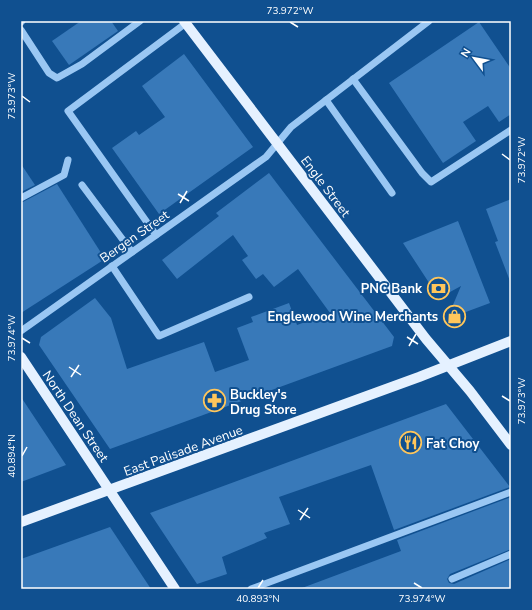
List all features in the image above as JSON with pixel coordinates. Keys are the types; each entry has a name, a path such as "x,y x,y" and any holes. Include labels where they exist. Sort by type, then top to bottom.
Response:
{"main road":[{"name":"Engle Street","path":"185,22 448,366 470,391 511,445"},
{"name":"East Palisade Avenue","path":"21,522 110,491 448,366 511,341"},
{"name":"North Dean Street","path":"21,357 175,589"}],"street":[{"path":"21,30 49,73 57,78 82,64 140,21"},
{"name":"Bergen Street","path":"21,330 266,157 278,144 290,127 429,21"},
{"path":"156,235 68,111 185,22"},
{"path":"353,79 422,173 431,182 511,130"},
{"path":"326,100 392,193"},
{"path":"21,198 64,175 68,160"},
{"path":"82,185 132,252"},
{"path":"112,266 159,336 249,297"},
{"path":"251,589 511,492"},
{"path":"452,579 511,554"}],"building":[{"path":"81,21 111,21 118,31 69,65 52,41"},
{"path":"479,22 511,69 511,114 499,122 488,106 463,122 476,141 443,163 389,83"},
{"path":"184,54 253,147 159,214 112,148 136,131 139,135 165,117 142,86"},
{"path":"21,164 35,185 21,192"},
{"path":"269,173 394,337 392,346 110,449 39,345 41,337 95,298 111,318 127,369 204,342 215,372 249,360 237,328 253,322 251,317 289,303 297,325 330,313 298,269 274,287 263,274 256,279 242,260 248,256 233,235 177,279 162,260 219,216 216,213"},
{"path":"57,184 105,259 21,313 21,203"},
{"path":"511,199 510,281 495,242 498,241 486,209"},
{"path":"458,221 490,303 447,319 461,286 439,298 403,243"},
{"path":"21,397 66,465 21,482"},
{"path":"446,404 510,487 394,530 371,465 279,497 290,524 264,533 267,538 222,557 227,574 197,584 150,513"},
{"path":"511,497 511,549 450,574 447,579 449,583 454,584 511,559 511,589 302,589 401,551 397,540"},
{"path":"110,527 151,589 21,589 21,559"}],"place":[{"name":"PNC Bank","path":"438,288"},
{"name":"Englewood Wine Merchants","path":"454,316"},
{"name":"Buckley's Drug Store","path":"214,401"},
{"name":"Fat Choy","path":"410,443"}]}
